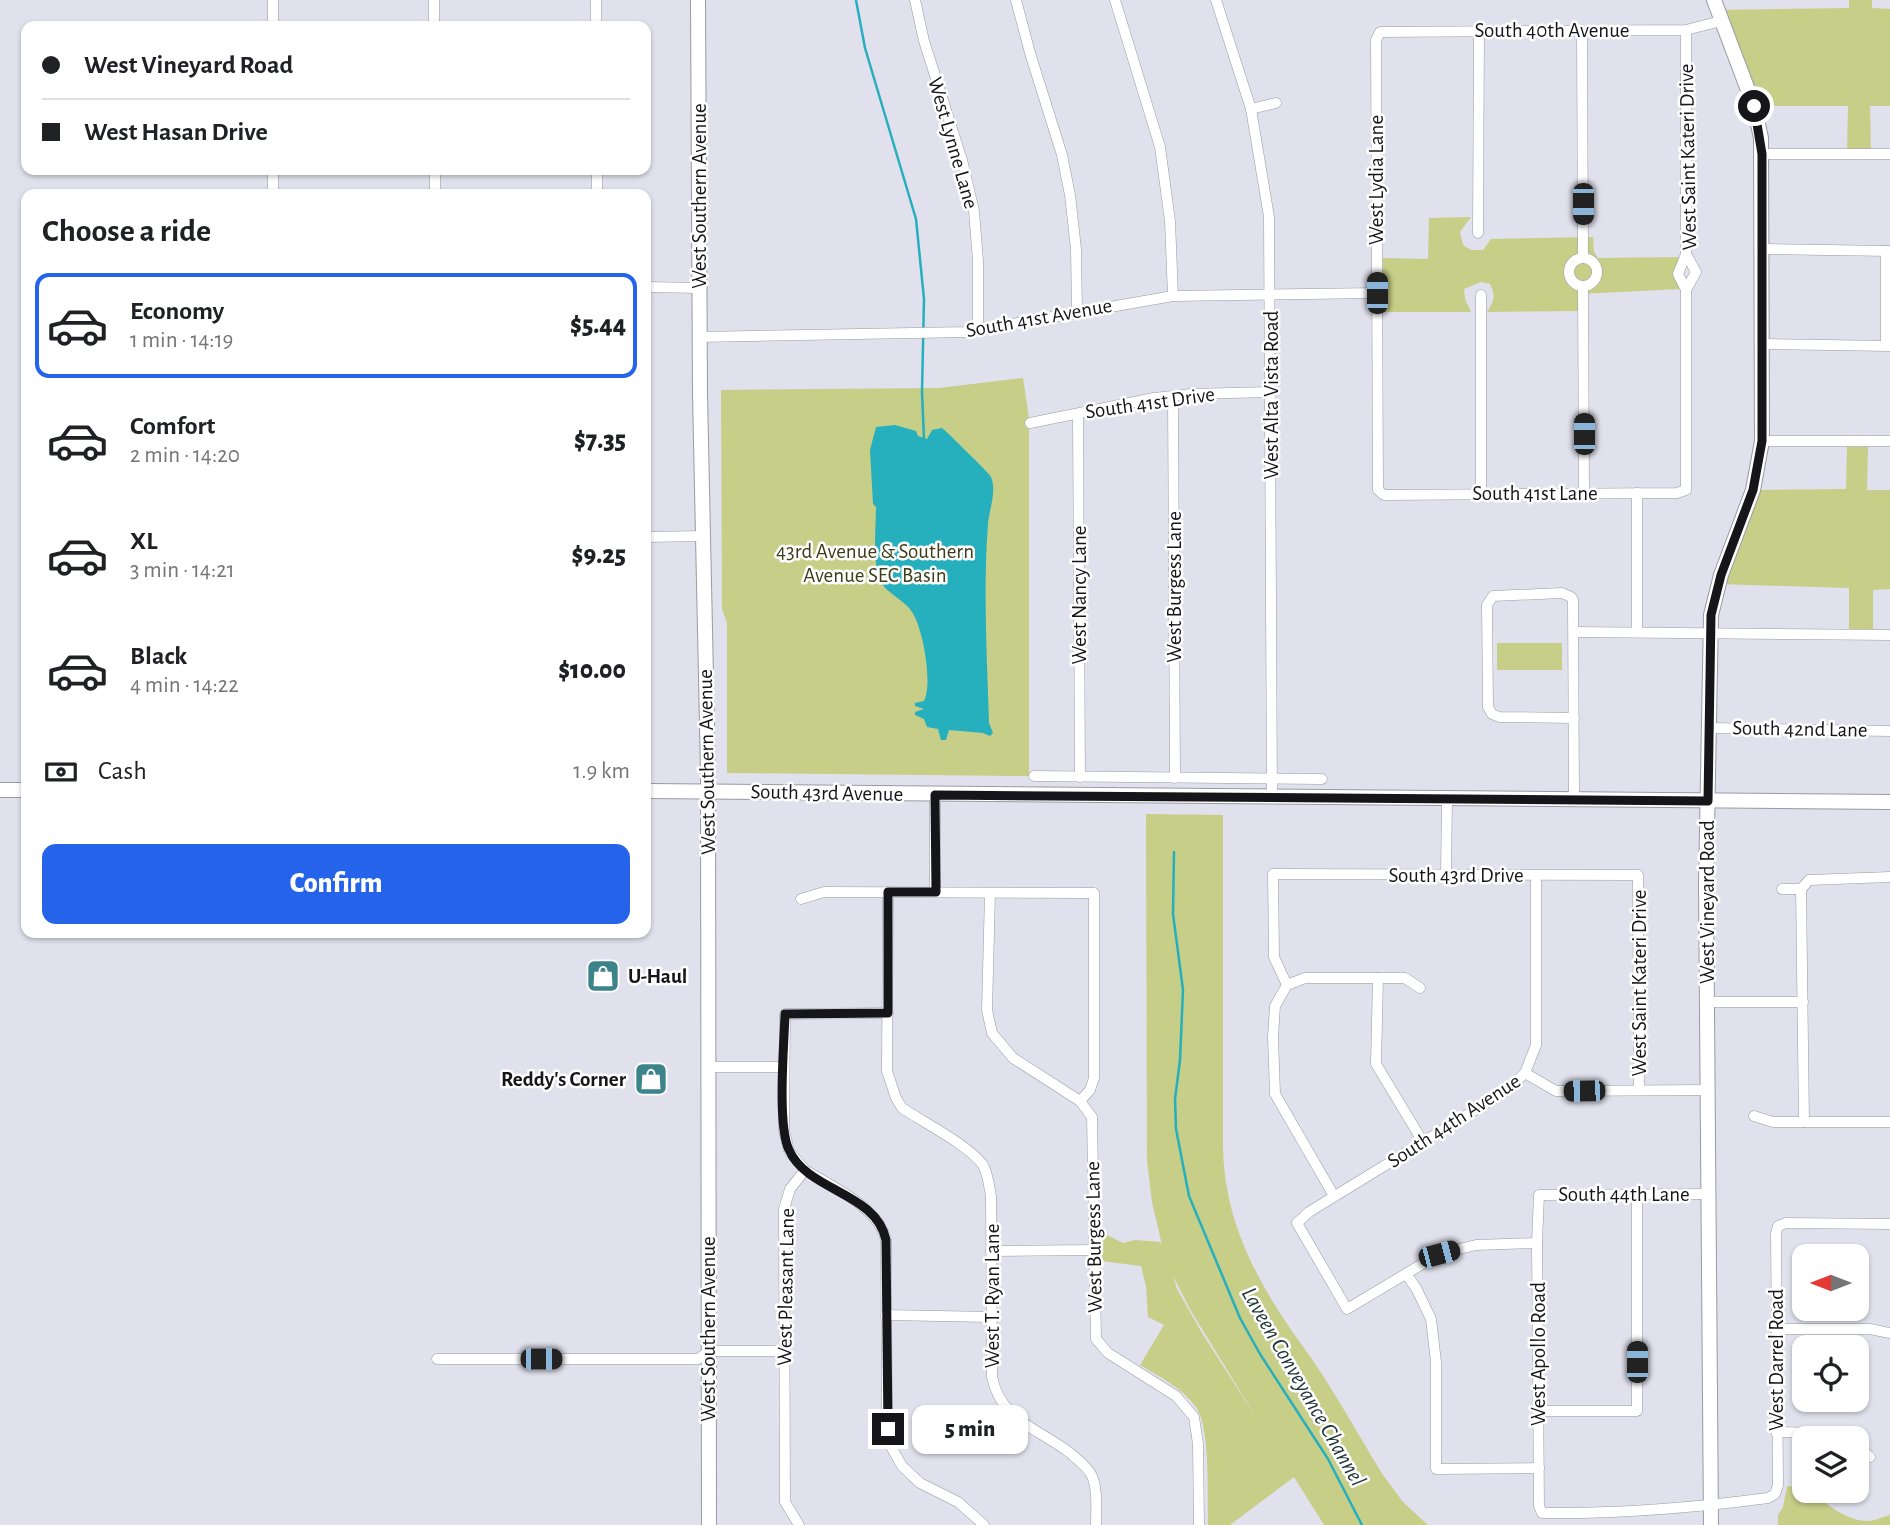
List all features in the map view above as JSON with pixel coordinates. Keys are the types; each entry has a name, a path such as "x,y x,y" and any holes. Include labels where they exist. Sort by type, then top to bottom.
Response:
{"main road":[{"name":"West Southern Avenue","path":"698,0 699,288 708,791 709,1525"},
{"name":"West Vineyard Road","path":"1711,1525 1706,824 1711,615 1718,584 1753,490 1762,441 1762,154 1754,106 1714,0"},
{"path":"0,790 21,790"},
{"name":"South 43rd Avenue","path":"651,791 1890,803"}],"street":[{"path":"273,0 273,21"},
{"path":"434,0 434,21"},
{"path":"596,0 596,21"},
{"name":"West Lynne Lane","path":"915,0 924,41 962,160 974,211 978,261 978,330"},
{"path":"1016,0 1062,155 1070,195 1076,249 1077,312"},
{"path":"1115,0 1160,147 1170,221 1173,296"},
{"name":"West Alta Vista Road","path":"1218,0 1251,109 1269,217 1272,798"},
{"name":"South 40th Avenue","path":"1380,32 1686,30 1721,21"},
{"path":"1582,30 1583,258"},
{"name":"West Saint Kateri Drive","path":"1686,30 1686,254 1695,267 1696,274 1686,290 1686,490"},
{"path":"1478,233 1479,31"},
{"name":"West Lydia Lane","path":"1380,32 1376,40 1378,490 1384,495"},
{"path":"1251,109 1276,103"},
{"path":"1762,154 1890,154"},
{"path":"1760,344 1888,345 1888,251 1761,249"},
{"path":"1686,254 1678,274 1686,290"},
{"path":"1583,258 1595,265 1597,272 1595,279 1584,286 1571,279 1569,272 1576,260 1583,258"},
{"path":"1584,286 1584,493"},
{"path":"651,287 699,288"},
{"name":"South 41st Avenue","path":"700,337 978,330 1173,296 1377,293"},
{"path":"1481,295 1481,494"},
{"name":"South 41st Drive","path":"1030,423 1173,396 1271,392"},
{"name":"West Burgess Lane","path":"1173,396 1175,778"},
{"name":"West Nancy Lane","path":"1078,414 1080,777"},
{"path":"1762,441 1890,442"},
{"name":"South 41st Lane","path":"1384,495 1677,493 1686,490"},
{"path":"1637,493 1637,632"},
{"path":"651,537 703,536"},
{"path":"1574,718 1499,717 1490,713 1488,601 1493,596 1567,594 1573,600 1574,632 1574,718 1574,800"},
{"path":"1574,632 1890,635"},
{"name":"South 42nd Lane","path":"1710,728 1890,731"},
{"path":"1034,776 1322,779"},
{"path":"935,795 936,892"},
{"path":"1446,875 1447,799"},
{"name":"South 43rd Drive","path":"1287,985 1274,957 1273,874 1638,875"},
{"path":"1525,1073 1536,1045 1536,875"},
{"name":"West Saint Kateri Drive","path":"1638,875 1639,1090"},
{"path":"1804,1122 1801,889 1809,880 1890,877"},
{"path":"1782,889 1801,889"},
{"path":"802,899 824,892 1094,893 1094,1078 1090,1090 1080,1101 1013,1058 992,1033 987,1010 990,893"},
{"path":"888,892 888,1013 785,1014 784,1130 789,1151 805,1170 872,1212 883,1228 886,1240 890,1445 902,1466 920,1483 958,1502 984,1525"},
{"path":"1334,1196 1276,1094 1273,1037 1275,1006 1287,985 1305,978 1405,978 1420,988"},
{"path":"1377,978 1376,1064 1423,1142"},
{"path":"1706,1002 1803,1002"},
{"name":"West T. Ryan Lane","path":"888,1013 887,1071 902,1108 968,1150 982,1163 987,1174 991,1196 992,1377 995,1394 1009,1413 1079,1460 1092,1476 1096,1499 1096,1525"},
{"path":"708,1067 784,1068"},
{"name":"South 44th Avenue","path":"1406,1274 1348,1309 1297,1223 1334,1196 1506,1091 1525,1073 1556,1091 1707,1090"},
{"name":"West Burgess Lane","path":"1080,1101 1092,1117 1096,1339 1108,1353 1176,1396 1194,1417 1198,1444 1199,1525"},
{"path":"1754,1116 1773,1122 1890,1122"},
{"name":"West Pleasant Lane","path":"799,1525 785,1502 784,1209 790,1189 805,1170"},
{"name":"South 44th Lane","path":"1539,1195 1708,1194"},
{"name":"West Apollo Road","path":"1539,1195 1539,1506 1542,1513 1609,1514 1710,1506"},
{"path":"1539,1411 1637,1411 1637,1195"},
{"name":"West Darrel Road","path":"1710,1506 1768,1498 1775,1494 1778,1485 1775,1329 1776,1233 1779,1226 1786,1223 1890,1224"},
{"path":"1537,1243 1476,1245 1439,1254 1406,1274 1431,1319 1436,1362 1436,1469 1539,1468"},
{"path":"991,1251 1094,1250"},
{"path":"887,1315 991,1317"},
{"path":"1775,1329 1870,1329 1890,1333"},
{"path":"437,1359 698,1359 709,1351 785,1351"},
{"path":"1776,1432 1792,1432"}],"green space":[{"path":"1849,0 1872,0 1872,8 1890,9 1890,106 1870,106 1871,154 1847,154 1848,106 1754,106 1718,10 1849,8"},
{"path":"1471,217 1460,232 1463,245 1471,250 1483,250 1491,239 1593,237 1594,252 1598,258 1681,257 1676,273 1681,289 1579,294 1578,311 1487,312 1494,295 1490,284 1481,282 1464,289 1471,312 1384,312 1383,258 1428,259 1429,218"},
{"name":"43rd Avenue & Southern Avenue SEC Basin","path":"1023,378 1029,418 1029,776 727,773 727,623 722,609 721,390 939,388"},
{"path":"1847,447 1868,447 1867,490 1890,490 1890,589 1873,590 1873,629 1849,629 1849,588 1718,584 1753,490 1846,489"},
{"path":"1497,643 1562,643 1562,670 1497,670"},
{"path":"1146,814 1223,815 1223,1149 1230,1204 1248,1254 1273,1302 1325,1379 1383,1475 1403,1502 1428,1525 1324,1525 1294,1477 1230,1525 1208,1525 1206,1446 1201,1417 1184,1394 1140,1365 1164,1325 1148,1317 1146,1286 1141,1266 1101,1261 1103,1233 1123,1243 1135,1240 1160,1242 1162,1245 1152,1202 1147,1161","holes":["1173,1276 1191,1311 1259,1422 1202,1333 1177,1289"]},
{"path":"1787,1486 1792,1486 1792,1503 1826,1503 1845,1515 1860,1520 1870,1521 1890,1515 1890,1525 1778,1525 1778,1515 1783,1507"}],"water":[{"path":"895,425 916,431 918,436 927,439 932,430 942,428 993,482 988,524 986,599 989,723 993,733 990,736 949,730 946,740 941,740 938,729 927,727 924,719 915,715 915,712 924,709 915,706 915,703 924,701 927,693 923,643 912,612 881,582 875,556 876,507 873,504 870,450 876,427"}],"waterway":[{"path":"856,0 865,48 916,219 924,299 924,439"},
{"name":"Laveen Conveyance Channel","path":"1174,852 1173,914 1183,990 1180,1060 1175,1099 1176,1129 1189,1196 1240,1318 1328,1459 1362,1525"}],"place":[{"name":"U-Haul","path":"603,976"},
{"name":"Reddy's Corner","path":"651,1079"}],"route":[{"path":"888,1429 886,1240 883,1228 872,1212 805,1170 789,1151 784,1130 785,1014 888,1013 888,892 936,892 935,795 1708,801 1711,615 1721,575 1753,490 1762,441 1762,154 1754,106"}]}
